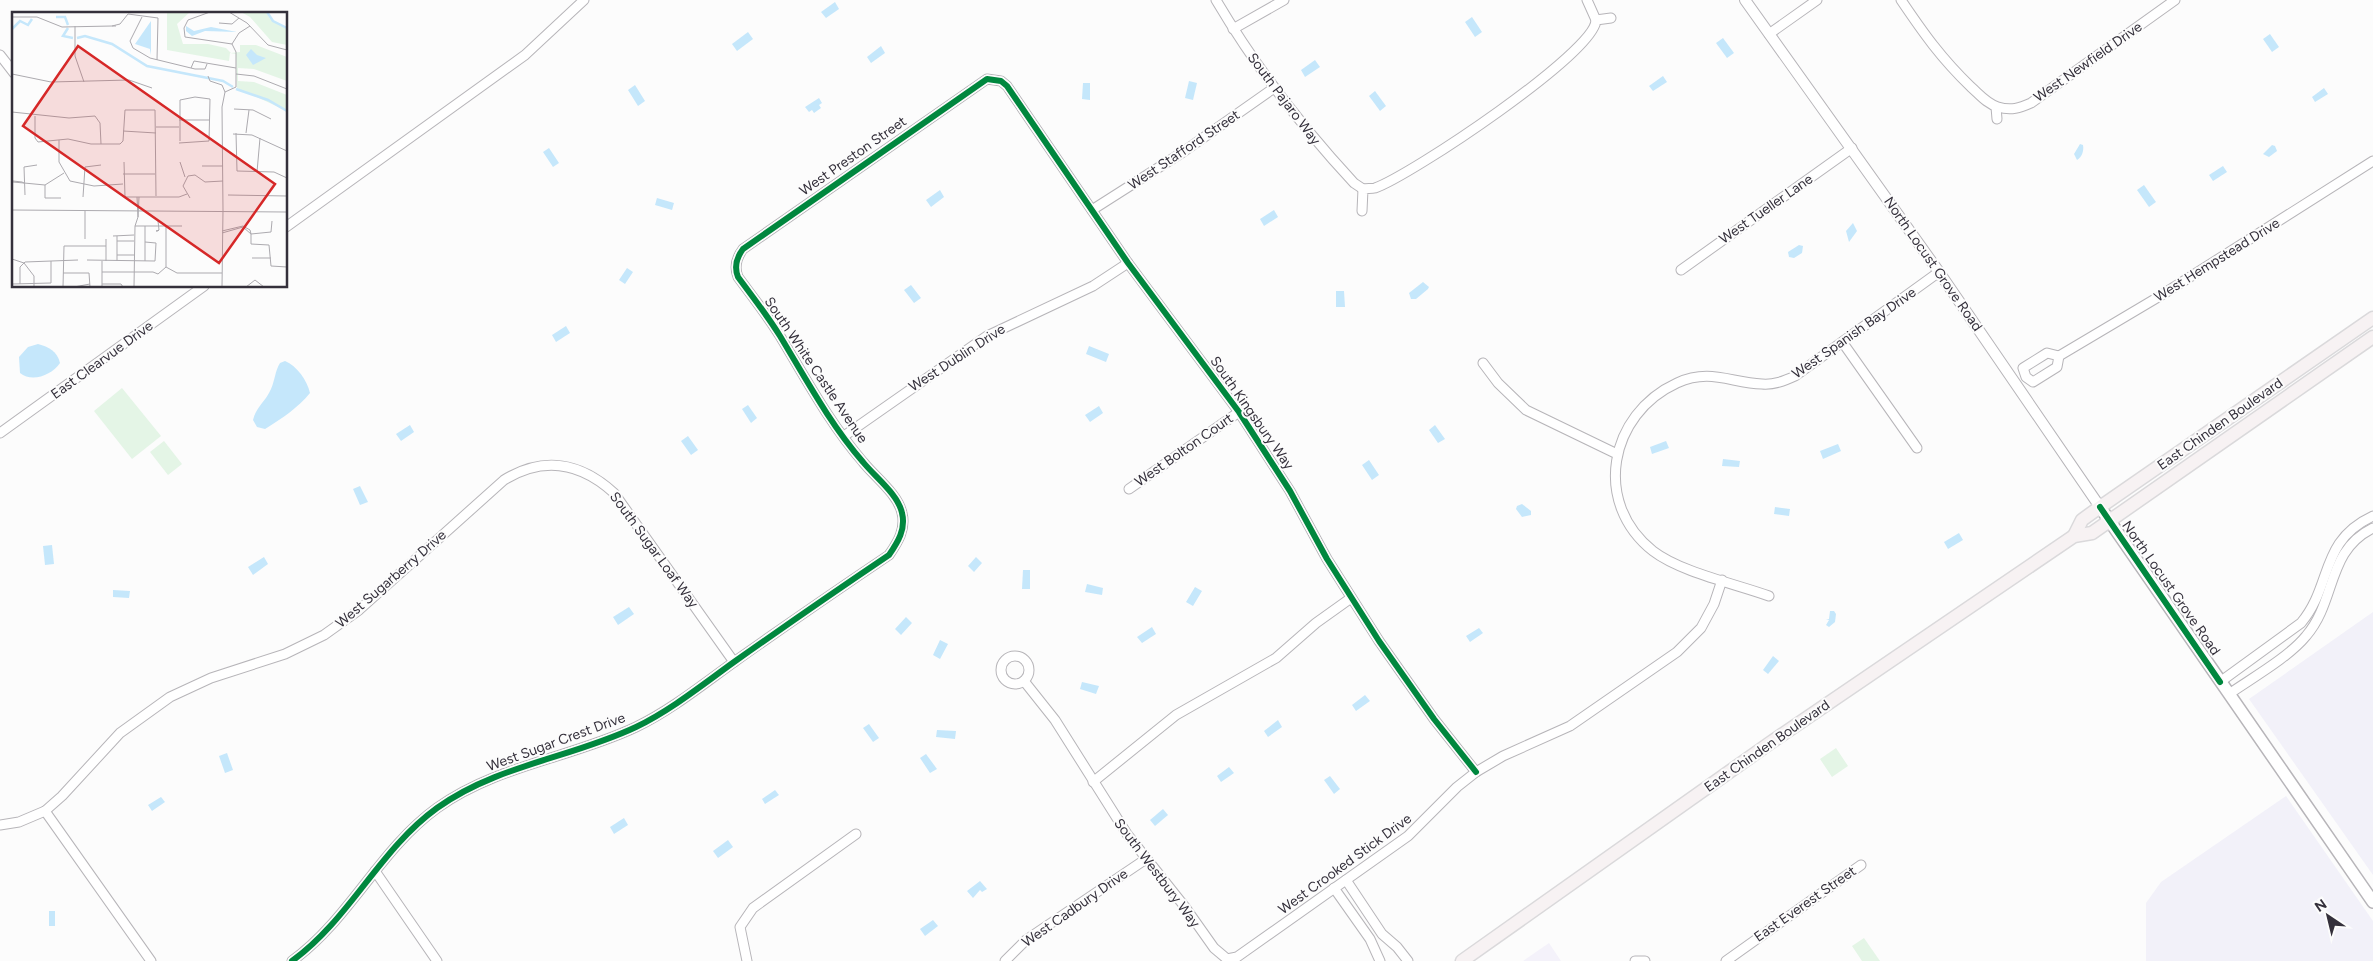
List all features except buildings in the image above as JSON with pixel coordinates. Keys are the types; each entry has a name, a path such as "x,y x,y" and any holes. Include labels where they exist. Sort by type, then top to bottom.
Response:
{"main road":[{"name":"East Chinden Boulevard","path":"2074,536 2082,520 2373,318"},
{"name":"East Chinden Boulevard","path":"1462,961 1754,755 2074,536 2092,533 2373,337"},
{"name":"North Locust Grove Road","path":"2100,507 2373,902"}],"street":[{"path":"288,226 525,55 584,0"},
{"name":"South Pajaro Way","path":"1216,0 1233,29 1274,88 1326,153 1354,183 1364,189"},
{"path":"1233,29 1284,0"},
{"path":"1362,210 1364,189 1374,188 1402,174 1457,141 1501,111 1574,49 1592,32 1596,20 1588,0"},
{"name":"North Locust Grove Road","path":"1745,0 1852,148 2017,383 2100,507"},
{"path":"1769,34 1817,0"},
{"path":"1901,0 1941,57 1984,99 1996,107 1997,119"},
{"name":"West Newfield Drive","path":"1996,107 2015,109 2031,102 2170,2"},
{"path":"1596,20 1611,18"},
{"path":"0,55 12,70"},
{"name":"West Preston Street","path":"737,264 738,256 743,249 980,82 987,79 994,80"},
{"name":"South Kingsbury Way","path":"994,80 1001,81 1007,86 1128,263 1239,412 1290,491 1351,598 1428,711 1476,772"},
{"name":"West Stafford Street","path":"1092,210 1183,152 1274,88"},
{"name":"West Tueller Lane","path":"1681,270 1852,148"},
{"name":"West Hempstead Drive","path":"2059,356 2057,367 2033,382 2026,377 2023,368 2047,353 2059,356 2160,296 2373,161"},
{"name":"West Dublin Drive","path":"844,436 987,336 1093,286 1128,263"},
{"name":"South White Castle Avenue","path":"737,264 738,277 779,335 802,376 861,460 895,498 902,511 903,523 900,538"},
{"name":"West Spanish Bay Drive","path":"1769,596 1661,557 1638,537 1625,517 1618,498 1616,479 1617,454 1629,424 1641,408 1660,391 1699,377 1721,376 1762,384 1779,383 1795,376 1939,272"},
{"name":"East Clearvue Drive","path":"0,433 201,288"},
{"path":"1843,343 1917,448"},
{"path":"1483,363 1498,383 1526,410 1617,454"},
{"name":"West Hempstead Drive","path":"2017,383 2026,377"},
{"name":"West Bolton Court","path":"1129,489 1239,412"},
{"name":"South Sugar Loaf Way","path":"553,465 573,468 589,474 614,493 734,662"},
{"name":"West Sugarberry Drive","path":"0,825 29,819 45,811 62,796 109,743 144,714 190,687 285,654 326,633 359,610 504,480 527,469 553,465"},
{"path":"2220,682 2301,623 2311,611 2326,567 2340,541 2359,522 2373,516"},
{"path":"2229,694 2306,637 2325,606 2342,554 2362,534 2373,528"},
{"name":"West Sugar Crest Drive","path":"292,961 326,933 375,871 415,826 460,793 499,774 607,739 635,727 668,709 889,555 900,538"},
{"name":"West Crooked Stick Drive","path":"1227,959 1237,957 1412,832 1457,787 1476,772 1503,756 1570,726 1677,652 1701,628 1714,604 1722,580"},
{"path":"1093,782 1176,714 1270,662 1316,623 1351,598"},
{"name":"South Westbury Way","path":"1024,681 1055,720 1109,809 1214,948 1227,959"},
{"path":"45,811 151,961"},
{"path":"747,961 740,928 752,908 856,834"},
{"name":"West Cadbury Drive","path":"1005,961 1026,940 1146,859"},
{"name":"East Everest Street","path":"1726,961 1736,958 1861,865"},
{"path":"375,871 437,961"},
{"path":"1346,880 1382,934 1397,947 1408,961"},
{"path":"1334,888 1370,939 1380,961"},
{"path":"1635,961 1645,961"}],"shaded area":[{"path":"2373,612 2373,875 2249,699"},
{"path":"2286,796 2373,921 2373,961 2146,961 2146,903 2161,882"},
{"path":"1549,943 1561,961 1523,961"}],"green space":[{"path":"122,388 161,436 132,459 94,411"},
{"path":"164,441 182,464 168,475 150,452"},
{"path":"1836,748 1848,766 1832,777 1820,759"},
{"path":"1864,938 1880,961 1862,961 1852,946"}],"water":[{"path":"835,2 839,9 826,18 821,12"},
{"path":"1472,17 1482,32 1475,37 1465,22"},
{"path":"748,32 753,39 737,51 732,44"},
{"path":"2270,34 2279,47 2272,52 2263,39"},
{"path":"1723,38 1734,53 1727,58 1716,43"},
{"path":"881,46 885,53 871,63 867,57"},
{"path":"1315,60 1320,67 1305,77 1301,70"},
{"path":"1663,76 1667,82 1653,91 1649,86"},
{"path":"1189,81 1197,83 1193,100 1185,98"},
{"path":"1083,83 1090,83 1090,100 1082,99"},
{"path":"635,85 645,101 638,106 628,90"},
{"path":"2324,88 2328,94 2315,102 2312,97"},
{"path":"1375,91 1386,106 1380,111 1369,96"},
{"path":"819,98 822,103 819,105 821,108 814,113 812,110 809,112 805,107"},
{"path":"2080,144 2083,145 2083,152 2077,160 2074,154"},
{"path":"2272,145 2275,146 2277,151 2269,157 2263,154"},
{"path":"549,148 559,163 553,167 543,152"},
{"path":"2223,166 2227,172 2213,181 2209,175"},
{"path":"2144,185 2156,202 2149,207 2137,190"},
{"path":"940,190 944,197 931,207 926,200"},
{"path":"657,198 674,203 672,210 655,205"},
{"path":"1274,210 1278,217 1264,226 1260,219"},
{"path":"1853,223 1857,231 1849,242 1846,231"},
{"path":"1799,245 1803,246 1802,253 1794,258 1789,257 1788,252"},
{"path":"627,268 633,272 625,284 619,280"},
{"path":"1423,282 1429,287 1428,289 1416,299 1411,299 1409,293"},
{"path":"911,285 921,298 914,303 904,290"},
{"path":"1336,291 1344,291 1345,307 1336,307"},
{"path":"566,326 570,333 556,342 552,335"},
{"path":"38,344 52,350 57,355 60,363 52,371 42,376 25,376 20,373 19,357 28,347"},
{"path":"1089,346 1109,354 1106,362 1086,354"},
{"path":"285,361 294,366 301,374 307,383 310,393 295,408 265,429 257,427 253,420 254,415 271,389 280,363"},
{"path":"748,405 757,418 751,423 742,409"},
{"path":"1099,406 1103,413 1090,422 1085,415"},
{"path":"410,425 414,432 401,441 396,434"},
{"path":"1435,425 1445,439 1438,443 1429,430"},
{"path":"688,436 698,450 691,455 681,441"},
{"path":"1666,441 1669,448 1652,454 1650,447"},
{"path":"1838,444 1841,451 1823,459 1820,451"},
{"path":"1723,459 1740,461 1739,467 1722,466"},
{"path":"1369,460 1379,475 1372,480 1362,465"},
{"path":"360,486 368,502 360,505 353,489"},
{"path":"1522,504 1531,511 1531,515 1522,517 1516,509 1517,506"},
{"path":"1775,507 1790,509 1789,516 1774,514"},
{"path":"1959,533 1963,540 1948,549 1944,542"},
{"path":"52,545 54,564 45,565 43,546"},
{"path":"264,557 268,564 253,575 248,567"},
{"path":"976,557 982,563 974,572 968,566"},
{"path":"1023,570 1030,570 1030,589 1022,589"},
{"path":"1087,584 1103,588 1102,595 1085,592"},
{"path":"1195,587 1202,591 1193,606 1186,602"},
{"path":"113,590 130,591 129,598 113,597"},
{"path":"629,607 634,614 618,625 613,617"},
{"path":"1830,611 1834,611 1836,614 1835,622 1829,627 1826,625 1829,620 1826,619 1829,619"},
{"path":"906,617 912,623 901,635 895,629"},
{"path":"1152,627 1156,634 1142,643 1137,637"},
{"path":"1479,628 1483,633 1470,642 1466,636"},
{"path":"940,640 948,644 940,659 933,655"},
{"path":"1773,656 1779,661 1768,674 1763,670"},
{"path":"1082,682 1099,686 1096,694 1080,689"},
{"path":"1365,695 1370,701 1356,711 1352,705"},
{"path":"1278,720 1282,727 1268,737 1264,731"},
{"path":"869,724 879,738 873,742 863,728"},
{"path":"937,730 956,731 955,739 936,737"},
{"path":"227,753 233,770 225,773 219,756"},
{"path":"926,754 937,769 930,773 920,758"},
{"path":"1229,767 1234,773 1221,782 1217,776"},
{"path":"1330,776 1340,789 1334,794 1324,780"},
{"path":"775,790 779,795 765,804 762,799"},
{"path":"161,797 165,802 152,811 148,805"},
{"path":"1163,809 1168,815 1155,826 1150,820"},
{"path":"624,818 628,825 614,834 610,827"},
{"path":"728,840 733,847 718,858 713,851"},
{"path":"980,881 987,889 982,892 980,890 973,898 967,891"},
{"path":"49,911 55,911 55,926 49,926"},
{"path":"933,920 938,926 925,936 920,929"}],"cycle path":[{"path":"292,961 313,944 398,844 416,825 437,808 460,793 484,782 611,738 662,713 889,555 902,530 903,519 900,506 891,492 868,468 829,417 775,328 738,277 736,270 737,262 743,249 987,79 1001,81 1007,86 1128,263 1239,412 1290,491 1327,559 1379,641 1434,719 1476,772"},
{"path":"2100,507 2220,682"}]}
